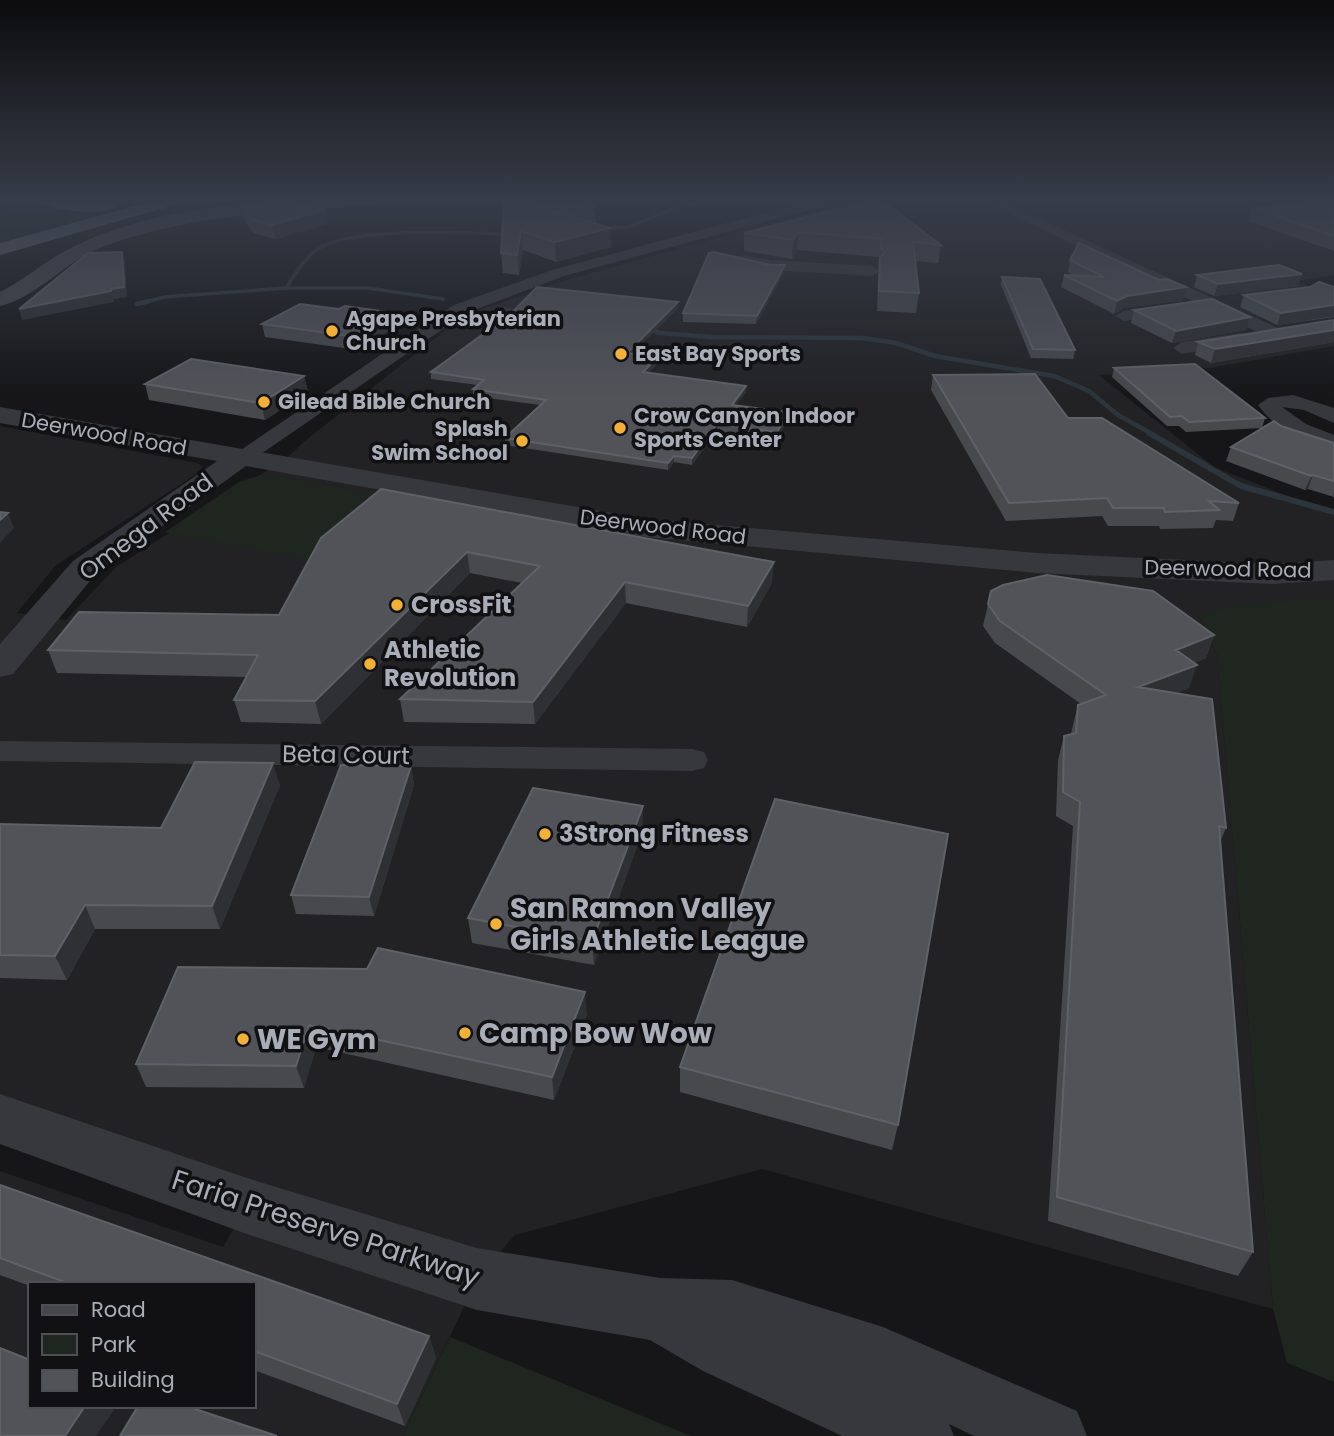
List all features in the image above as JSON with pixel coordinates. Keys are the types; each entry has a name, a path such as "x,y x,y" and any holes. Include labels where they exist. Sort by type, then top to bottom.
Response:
{"main road":[{"path":"8,296 53,265"},
{"path":"0,314 17,300 8,296"}],"street":[{"path":"251,451 460,310 547,277 592,265"},
{"path":"770,265 872,271"},
{"path":"1128,265 1274,333"},
{"path":"1124,316 1240,300"},
{"path":"1182,348 1298,329"},
{"name":"Deerwood Road","path":"0,399 647,528 1037,563 1272,574 1334,570"},
{"path":"1334,417 1307,405 1275,401 1268,405 1276,414 1299,429 1334,442"},
{"name":"Deerwood Road","path":"0,415 657,511 1083,547 1187,553 1334,551"},
{"name":"Omega Road","path":"0,666 84,568 251,451"},
{"name":"Beta Court","path":"0,751 692,760"},
{"name":"Faria Preserve Parkway","path":"0,1119 247,1206 477,1279 660,1310 732,1312 883,1360 1052,1436"},
{"name":"Faria Preserve Parkway","path":"660,1310 726,1348 919,1436"}],"shaded area":[{"path":"621,265 1334,265 1334,275 1297,281 1334,298 1334,346 1209,368 1099,375 1214,467 1334,514 1334,608 1199,616 1217,655 1273,1309 762,1169 515,1235 477,1279 403,1436 0,1436 0,1171 223,1247 247,1206 0,1095 0,426 202,466 201,471 55,566 17,613 66,620 116,567 285,459 465,315 567,280"}],"green space":[{"path":"261,475 391,497 310,561 165,532 239,482"},
{"path":"1334,599 1334,1382 1287,1363 1273,1309 1217,655 1199,616 1238,604"},
{"path":"450,1337 691,1436 403,1436"}],"building":[{"path":"73,265 123,265 124,287 19,309"},
{"path":"704,265 785,265 757,316 683,313"},
{"path":"880,265 916,265 919,293 879,291"},
{"path":"1080,265 1127,265 1159,280 1167,279 1186,287 1127,296 1117,301 1064,275 1104,277"},
{"path":"1279,265 1302,274 1218,284 1197,275"},
{"path":"1002,277 1040,279 1075,350 1033,349"},
{"path":"1319,282 1334,287 1334,305 1281,313 1244,295 1310,287"},
{"path":"537,287 678,302 627,353 658,357 643,372 746,386 732,405 789,412 777,432 717,424 692,458 674,456 668,463 505,438 546,400 473,389 484,380 431,372 493,327 498,327"},
{"path":"1212,299 1250,317 1176,331 1134,310"},
{"path":"300,304 339,309 345,306 396,313 356,337 262,324"},
{"path":"1334,320 1334,330 1215,349 1198,342"},
{"path":"191,359 304,376 261,403 145,384"},
{"path":"1195,364 1265,418 1189,422 1182,416 1170,417 1114,368"},
{"path":"1035,374 1068,418 1102,418 1239,503 1209,501 1219,510 1165,512 1164,508 1113,508 1107,498 1009,503 933,375"},
{"path":"1274,421 1281,426 1334,443 1334,481 1311,476 1231,447"},
{"path":"381,489 774,562 748,606 625,582 533,702 400,699 540,566 467,552 315,701 234,700 258,655 48,650 79,612 279,615 321,538"},
{"path":"0,512 8,513 0,520"},
{"path":"1047,575 1153,591 1214,635 1176,650 1197,665 1138,687 1212,699 1226,828 1219,826 1253,1252 1057,1197 1080,802 1063,792 1064,736 1076,733 1078,705 1106,695 1000,621 988,604 991,591 1003,585"},
{"path":"195,762 273,763 212,906 85,905 55,956 0,955 0,824 161,828"},
{"path":"341,765 411,766 369,897 291,895"},
{"path":"533,788 643,806 592,941 468,918"},
{"path":"775,799 948,834 898,1125 680,1067"},
{"path":"378,948 585,992 552,1077 309,1025 296,1066 136,1064 178,967 367,969"},
{"path":"0,1185 429,1336 397,1404 256,1352 256,1282 65,1282 0,1258"},
{"path":"0,1348 28,1359 28,1408 84,1408 65,1436 0,1436"},
{"path":"137,1408 192,1408 277,1436 120,1436"}],"waterway":[{"path":"286,288 302,265"},
{"path":"143,303 164,297 286,288"},
{"path":"286,288 368,288 443,299"},
{"path":"137,304 149,301"},
{"path":"502,309 525,313"},
{"path":"645,328 660,333 712,337 862,338 896,343 935,356 1054,376 1089,391 1118,415 1152,434"},
{"path":"1149,433 1241,486 1334,512"}],"place":[{"name":"Agape Presbyterian Church","path":"332,331"},
{"name":"East Bay Sports","path":"621,354"},
{"name":"Gilead Bible Church","path":"264,402"},
{"name":"Crow Canyon Indoor Sports Center","path":"620,428"},
{"name":"Splash Swim School","path":"522,441"},
{"name":"CrossFit","path":"397,605"},
{"name":"Athletic Revolution","path":"370,664"},
{"name":"3Strong Fitness","path":"545,834"},
{"name":"San Ramon Valley Girls Athletic League","path":"496,924"},
{"name":"Camp Bow Wow","path":"465,1033"},
{"name":"WE Gym","path":"243,1039"}]}
